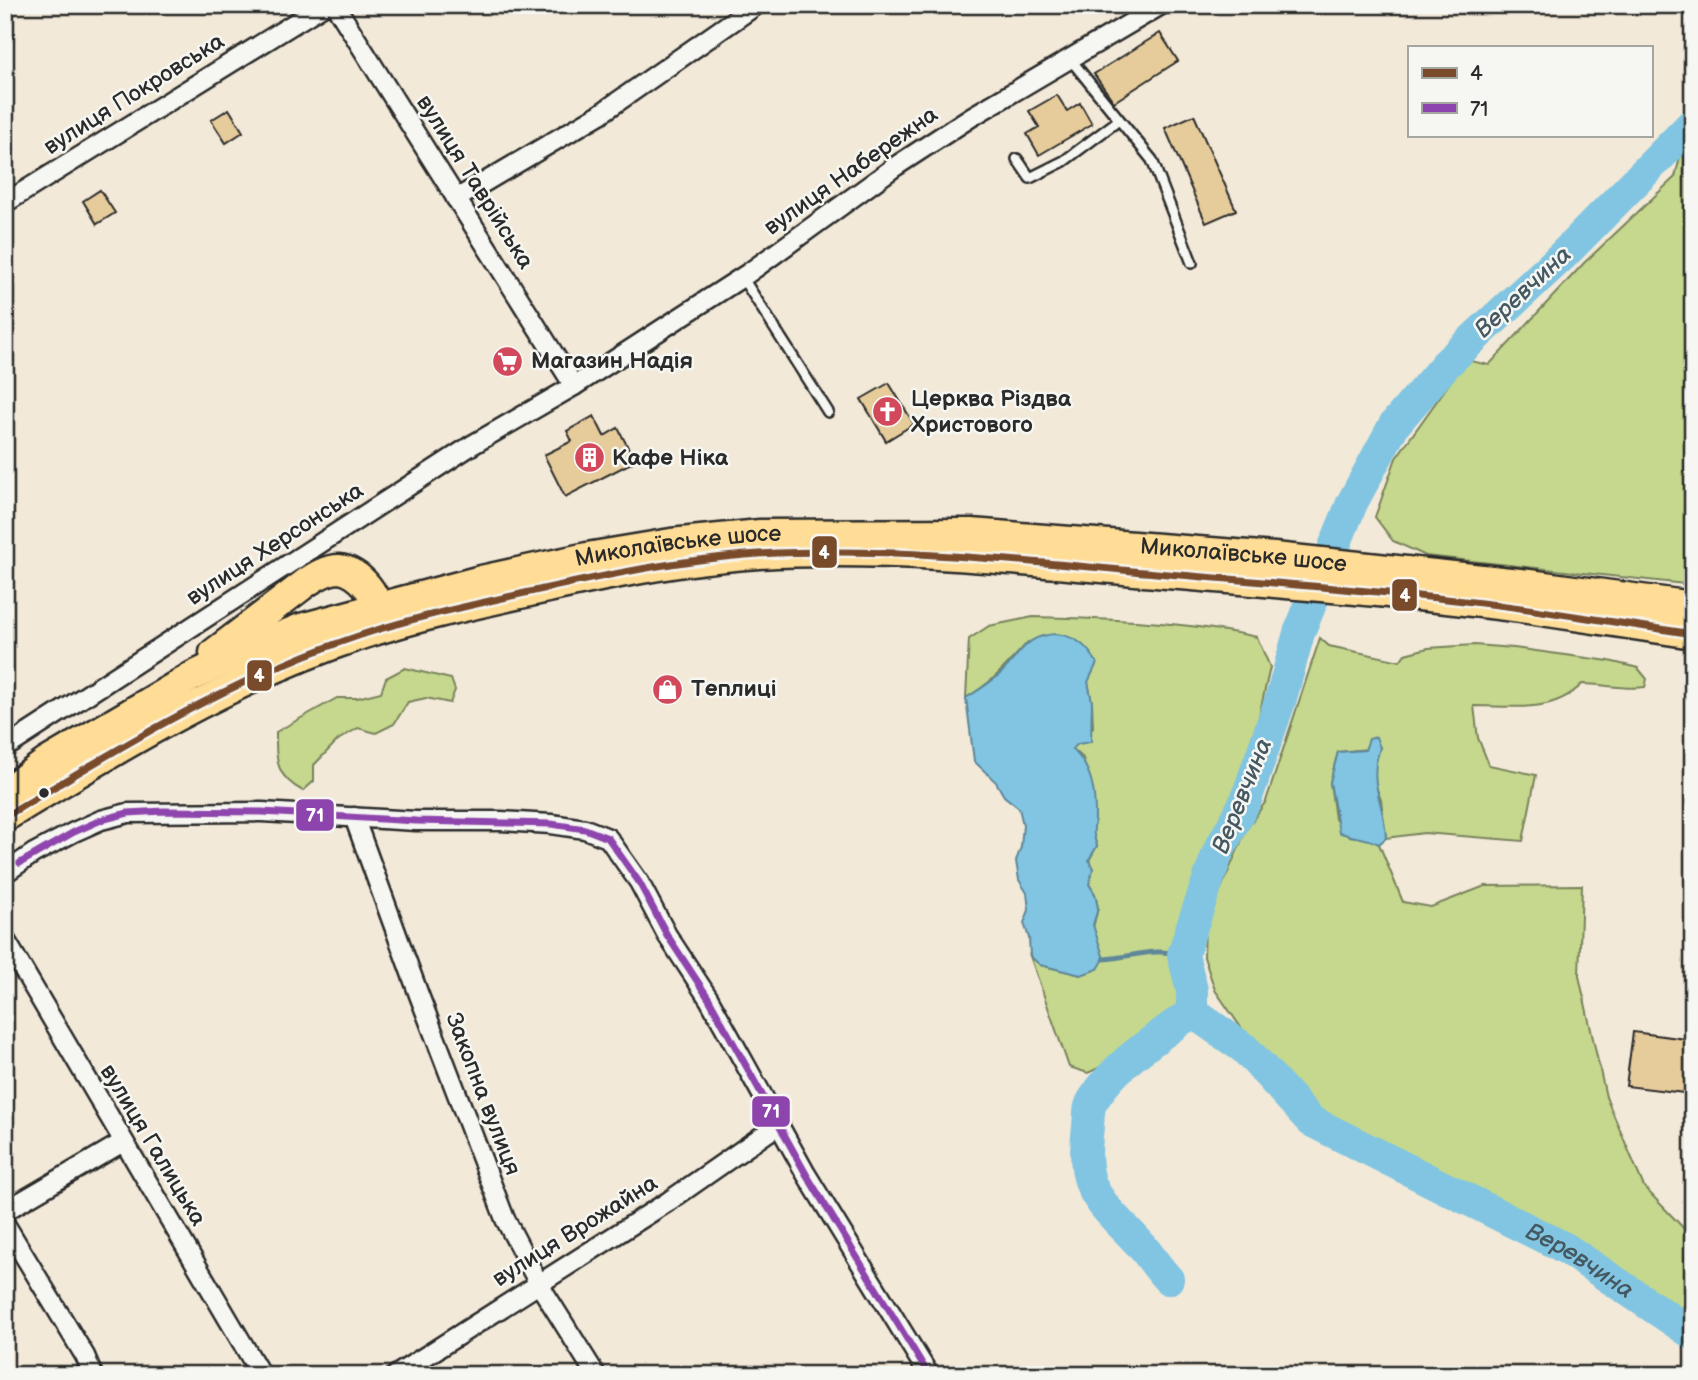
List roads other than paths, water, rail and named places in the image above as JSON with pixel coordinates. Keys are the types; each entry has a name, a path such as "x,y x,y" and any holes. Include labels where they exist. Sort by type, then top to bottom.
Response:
{"main road":[{"name":"Миколаївське шосе","path":"5,792 47,762 193,677 300,628 481,580 587,557 671,543 760,534 971,533 1385,568 1693,606"},
{"name":"Миколаївське шосе","path":"5,817 144,734 275,670 366,634 560,585 694,561 759,554 971,556 1524,609 1693,634"},
{"path":"144,734 264,662 301,644 375,618 378,606 374,597 363,582 347,571 339,569 319,574 146,704"}],"street":[{"name":"вулиця Покровська","path":"5,203 324,5"},
{"name":"вулиця Таврійська","path":"335,5 574,386"},
{"path":"456,199 600,114 756,5"},
{"name":"вулиця Набережна","path":"574,386 742,277 897,166 955,128 1161,5"},
{"name":"вулиця Херсонська","path":"5,748 472,445 574,386"},
{"path":"5,873 34,853 74,832 101,820 128,813 262,812 501,821 585,829 608,838 639,882 667,935 709,999 778,1125 929,1375"},
{"name":"Закопна вулиця","path":"354,817 500,1207 539,1284 596,1375"},
{"name":"вулиця Галицька","path":"5,939 261,1375"},
{"name":"вулиця Врожайна","path":"396,1375 669,1201 778,1125"},
{"path":"5,1211 123,1142"},
{"path":"5,1224 85,1356 93,1375"}],"lane":[{"path":"1071,60 1152,160 1192,263"},
{"path":"1017,159 1030,178 1064,161 1119,120"},
{"path":"742,277 828,412"}],"water":[{"path":"1057,634 1081,643 1097,663 1088,682 1092,702 1091,742 1078,744 1072,749 1088,770 1094,796 1094,833 1097,846 1089,860 1093,869 1089,884 1095,894 1098,908 1093,925 1104,959 1098,969 1081,975 1040,965 1030,956 1029,938 1024,923 1029,910 1027,893 1019,880 1016,861 1021,847 1023,825 1019,808 1004,796 996,782 974,761 966,698 999,675 1031,641"},
{"path":"1376,737 1380,748 1376,760 1376,783 1386,838 1379,844 1339,832 1330,782 1338,752 1365,750 1369,739"}],"waterway":[{"name":"Веревчина","path":"1693,123 1563,255 1446,364 1394,425 1352,503 1299,633 1281,698 1246,800 1218,852 1183,955 1192,990 1192,1012 1245,1049 1311,1121 1565,1248 1693,1334"},
{"path":"1104,959 1153,952 1183,955"},
{"path":"1168,1279 1095,1193 1087,1170 1089,1112 1093,1100 1113,1074 1192,1012"}],"place":[{"name":"Магазин Надія","path":"508,361"},
{"name":"Церква Різдва Христового","path":"888,412"},
{"name":"Кафе Ніка","path":"589,458"},
{"name":"Теплиці","path":"668,689"}]}
